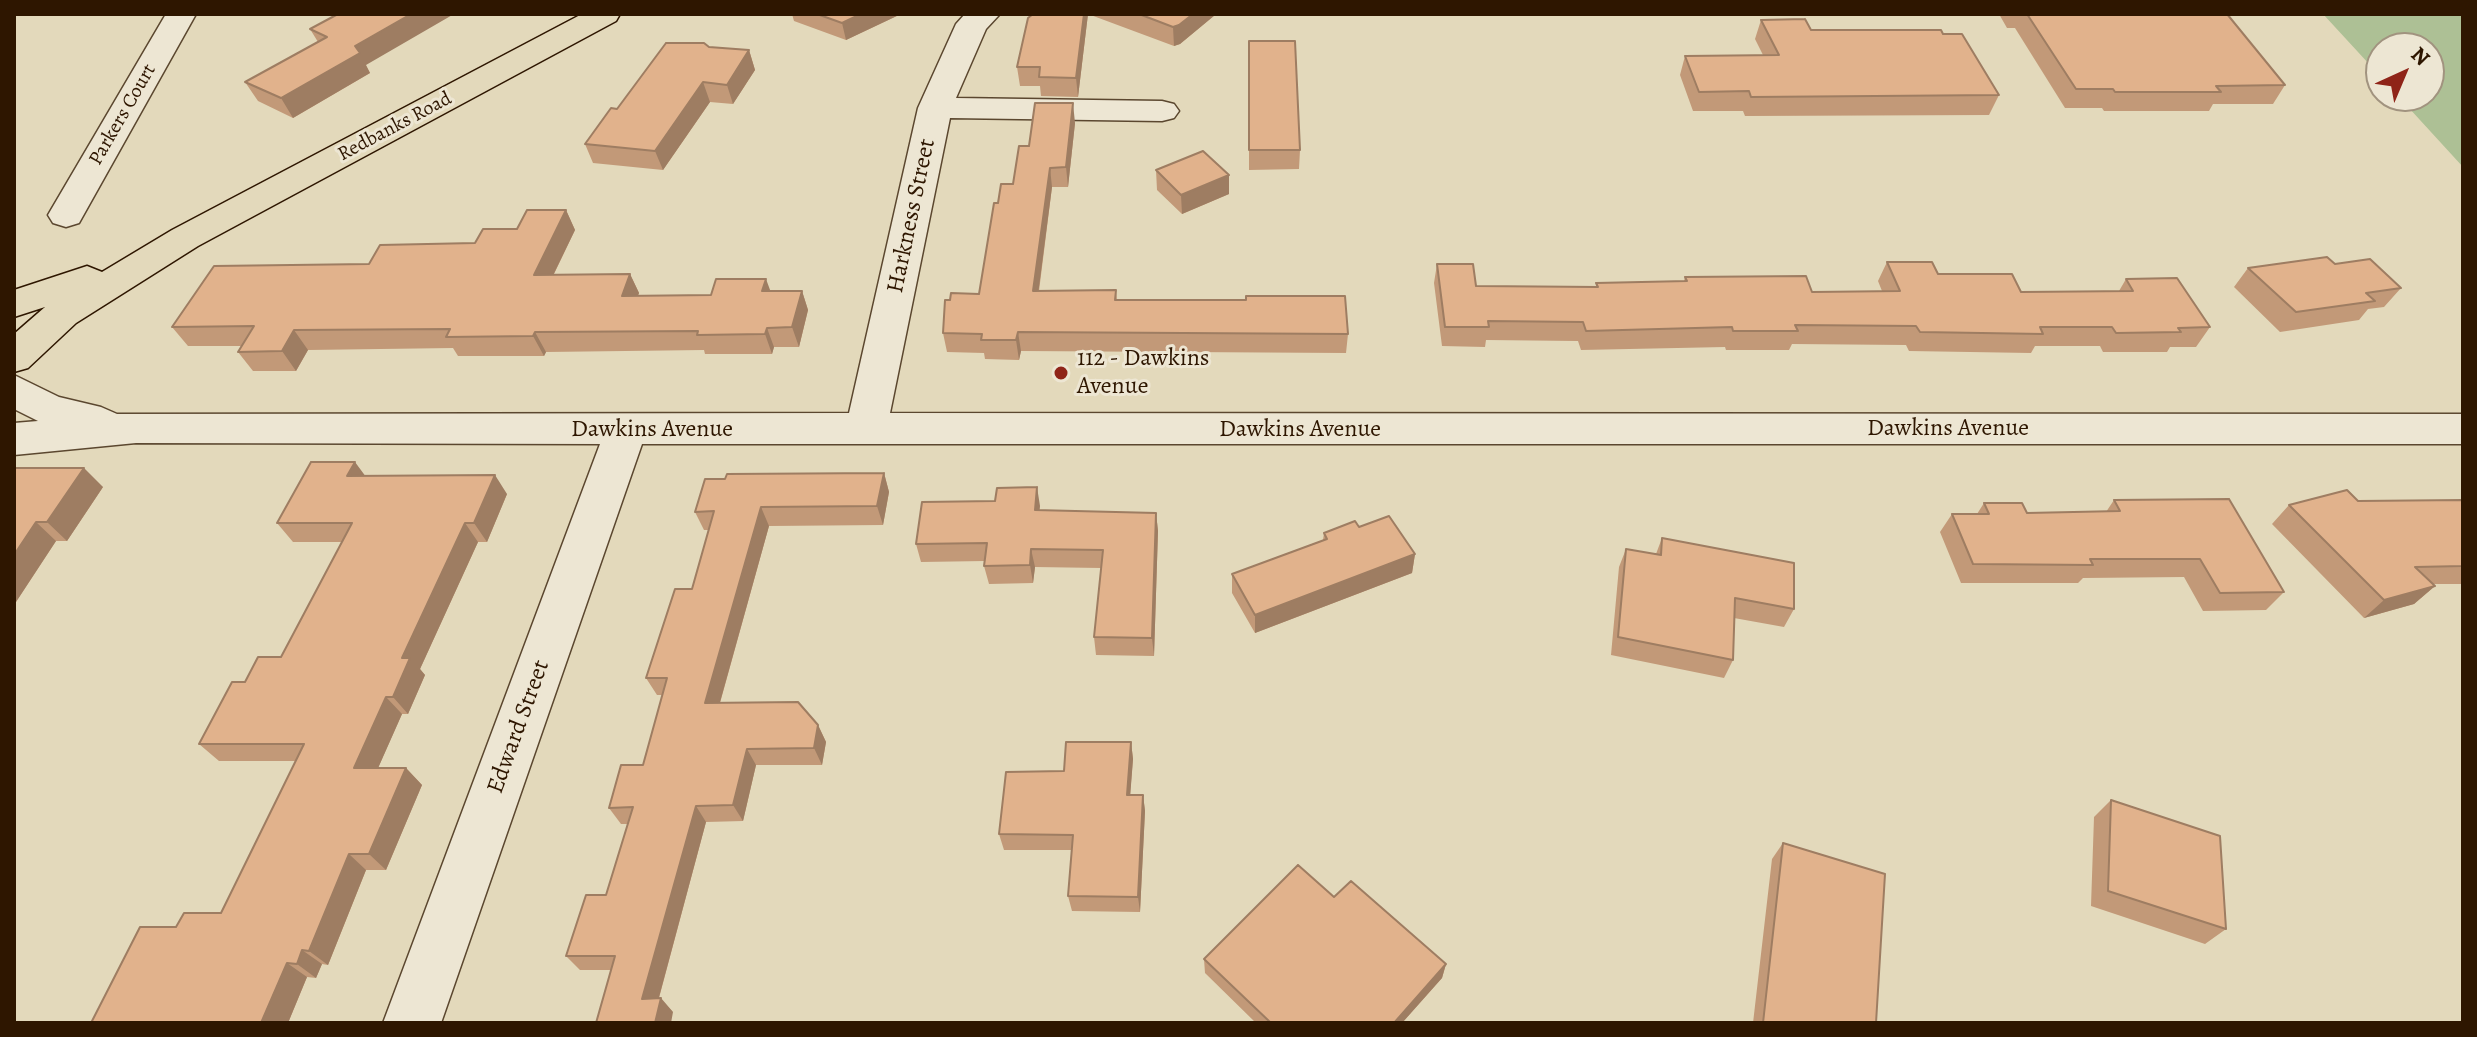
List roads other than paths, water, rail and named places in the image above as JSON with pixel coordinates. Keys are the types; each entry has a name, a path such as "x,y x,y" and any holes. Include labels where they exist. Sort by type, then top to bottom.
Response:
{"main road":[{"name":"Redbanks Road","path":"14,358 62,314 185,238 605,14"},
{"name":"Redbanks Road","path":"14,304 80,282 185,238"}],"street":[{"name":"Parkers Court","path":"66,215 181,14"},
{"name":"Harkness Street","path":"866,430 935,108 972,24 985,14"},
{"path":"935,108 1162,111"},
{"name":"Dawkins Avenue","path":"14,390 47,409 69,416 136,428"},
{"name":"Dawkins Avenue","path":"14,439 136,428 2463,429"},
{"name":"Edward Street","path":"412,1023 626,430"}],"place":[{"name":"112 - Dawkins Avenue","path":"1061,373"}]}
